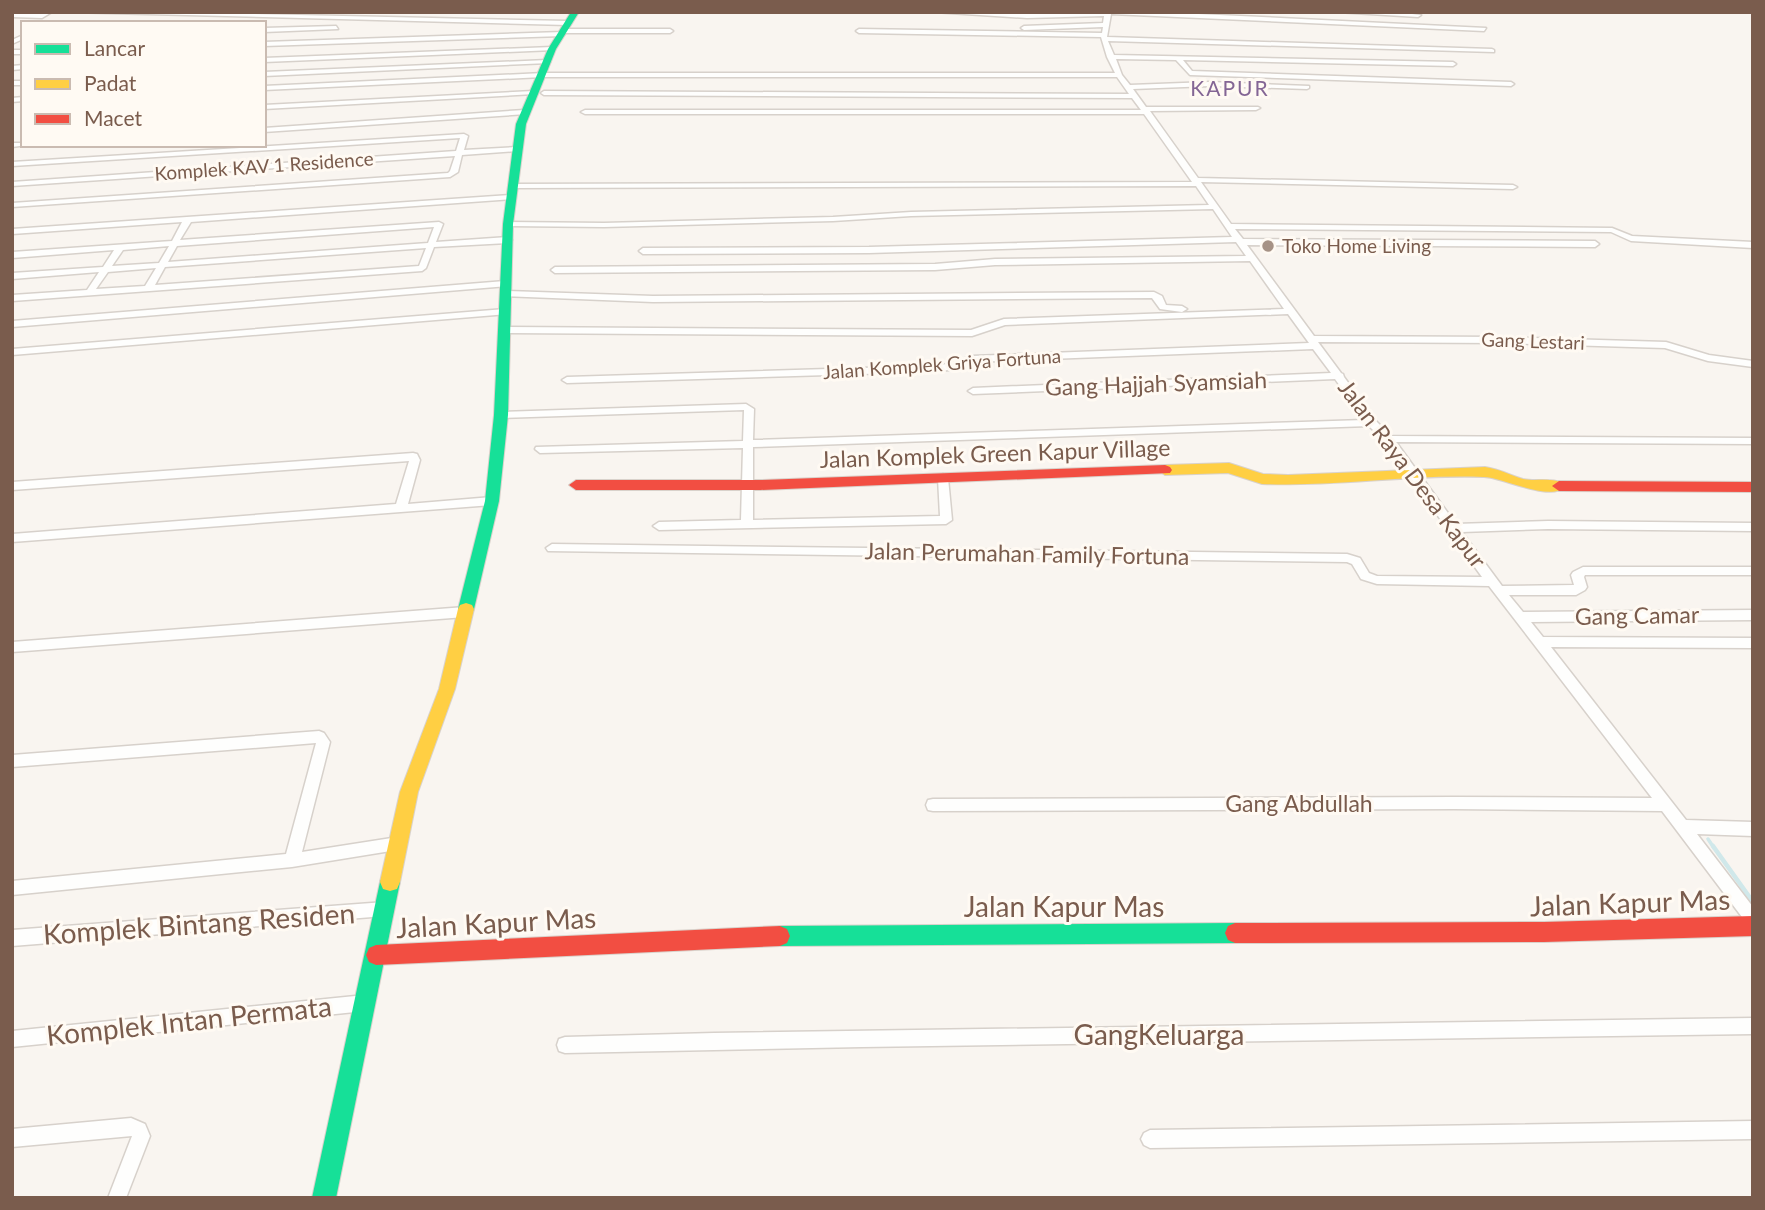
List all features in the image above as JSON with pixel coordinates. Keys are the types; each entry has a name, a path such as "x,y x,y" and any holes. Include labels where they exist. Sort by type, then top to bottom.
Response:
{"street":[{"path":"12,15 42,16 49,12"},
{"path":"72,12 569,21 670,31"},
{"path":"937,12 1027,16 1109,13 1484,29"},
{"path":"1340,12 1418,15"},
{"path":"1104,33 1109,13"},
{"path":"266,44 569,21"},
{"path":"324,1198 409,792 447,688 492,501 501,415 511,191 524,112 538,93 548,62 569,21"},
{"path":"981,27 1492,51"},
{"path":"266,30 336,28"},
{"path":"266,42 276,29"},
{"path":"859,31 1104,33"},
{"name":"Jalan Raya Desa Kapur","path":"1104,33 1110,57 1119,75 1214,207 1495,587 1684,827 1753,923"},
{"path":"1110,57 1453,64"},
{"path":"1178,58 1190,74 1511,84"},
{"path":"266,60 548,62 1119,75"},
{"path":"266,74 548,62"},
{"path":"266,88 548,62"},
{"path":"266,107 538,93 1132,91 1210,84 1307,87"},
{"path":"585,112 1145,111 1256,108"},
{"path":"266,130 524,112"},
{"path":"12,164 463,135 454,172 450,174 12,205"},
{"name":"Komplek KAV 1 Residence","path":"12,184 517,149"},
{"path":"194,192 219,151"},
{"path":"12,232 188,220 511,191 1196,182 1513,187"},
{"path":"12,276 431,245 508,232 604,225 1214,207"},
{"path":"149,287 188,220"},
{"path":"12,255 439,224 422,268 12,298"},
{"path":"1229,226 1612,230 1631,238 1753,245"},
{"path":"643,251 869,250 1240,241 1595,244"},
{"path":"90,292 120,247"},
{"path":"555,270 935,267 995,262 1252,258"},
{"path":"12,324 505,289 653,299 1154,295 1166,309 1289,308"},
{"path":"504,330 972,333 1004,321 1289,308"},
{"path":"12,352 505,312"},
{"name":"Gang Lestari","path":"1314,342 1500,340 1666,345 1708,358 1753,364"},
{"name":"Jalan Komplek Griya Fortuna","path":"567,380 892,371 943,368 972,359 1314,342"},
{"name":"Gang Hajjah Syamsiah","path":"973,391 1340,376"},
{"path":"501,415 746,407 749,409 747,524"},
{"path":"540,449 1372,423"},
{"path":"1388,439 1753,441"},
{"path":"12,486 413,457 415,460 401,507"},
{"name":"Jalan Komplek Green Kapur Village","path":"576,485 749,484 1229,468 1262,479 1288,480 1485,472 1499,474 1522,484 1542,486 1753,487"},
{"path":"659,526 946,520 943,478"},
{"path":"12,538 492,501"},
{"path":"1453,528 1548,525 1753,527"},
{"name":"Jalan Perumahan Family Fortuna","path":"552,548 1347,558 1356,561 1365,576 1377,580 1577,590 1581,587 1577,575 1583,571 1753,571"},
{"path":"12,647 465,612"},
{"name":"Gang Camar","path":"1520,617 1753,615"},
{"path":"1540,642 1753,643"},
{"path":"12,761 318,737 323,742 292,860"},
{"name":"Gang Abdullah","path":"933,805 1666,805"},
{"path":"1684,827 1753,829"},
{"path":"12,888 292,860 398,844"},
{"name":"Komplek Bintang Residen","path":"12,938 385,909"},
{"name":"Jalan Kapur Mas","path":"376,955 911,933 1599,932 1753,923"},
{"name":"Komplek Intan Permata","path":"12,1039 365,1003"},
{"name":"GangKeluarga","path":"565,1045 862,1037 1437,1034 1753,1026"},
{"path":"12,1138 131,1126 139,1130 141,1136 117,1198"},
{"path":"1150,1139 1753,1130"}],"waterway":[{"path":"1708,839 1714,848"},
{"path":"1713,846 1753,902"}],"traffic: fast":[{"path":"466,609 492,501 501,415 508,224 521,124 552,49 575,12"},
{"path":"324,1198 390,882"},
{"path":"780,936 1235,933"}],"traffic: slow":[{"path":"1165,470 1229,468 1262,479 1288,480 1485,472 1498,474 1522,484 1559,486"},
{"path":"390,882 409,792 447,689 466,609"}],"traffic: jam":[{"path":"576,485 760,485 1165,470"},
{"path":"1559,486 1753,487"},
{"path":"1235,933 1544,932 1753,926"},
{"path":"376,955 780,936"}],"place":[{"name":"Toko Home Living","path":"1268,246"}],"district":[{"name":"KAPUR","path":"1230,89"}]}
